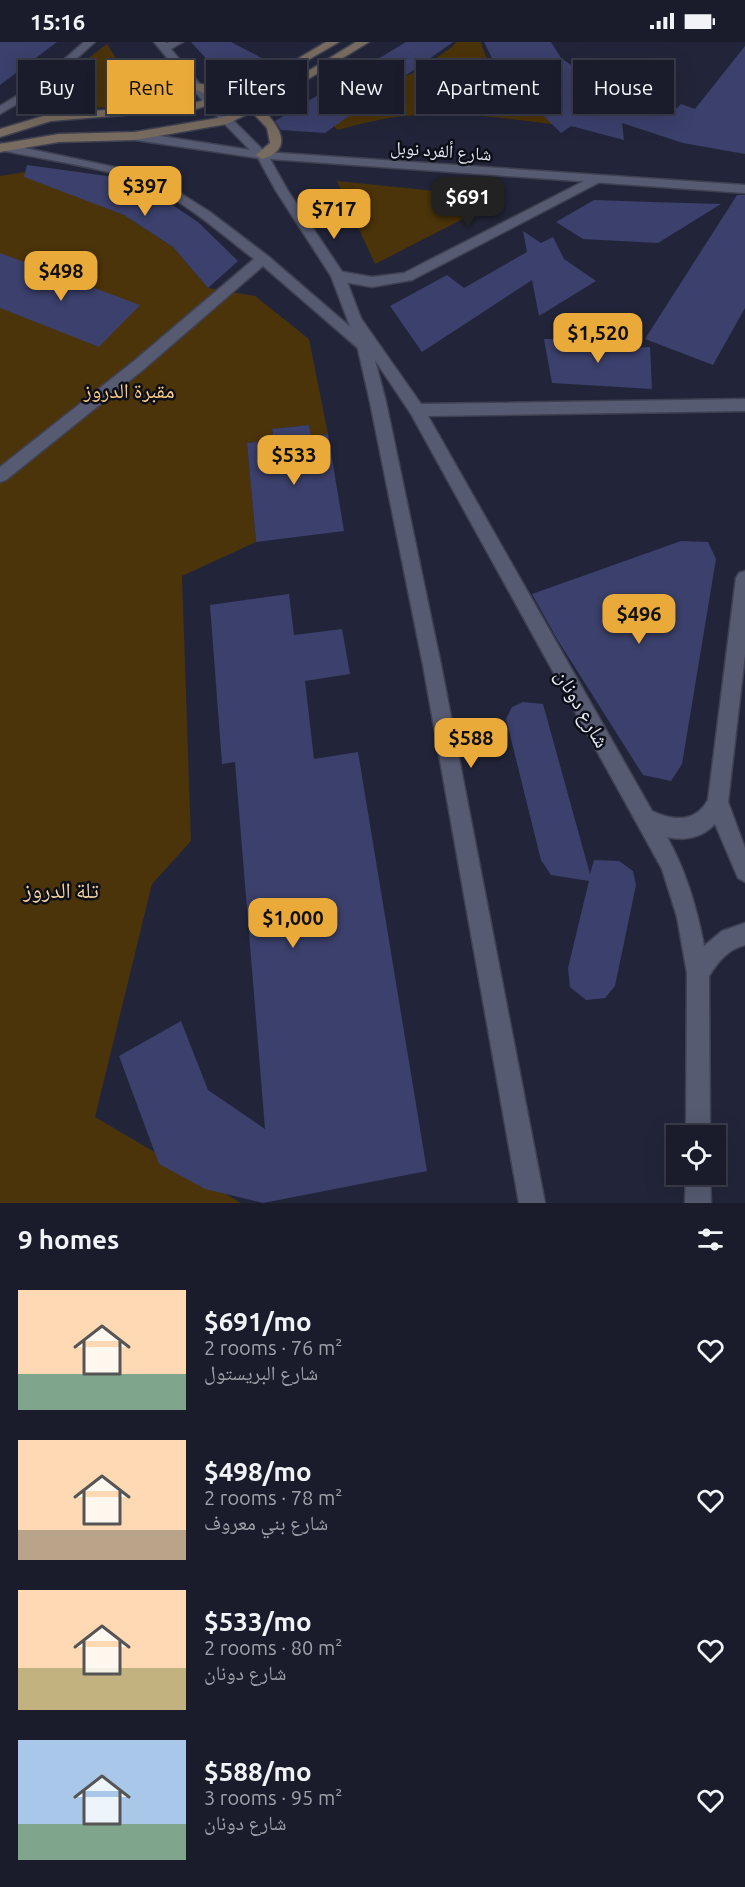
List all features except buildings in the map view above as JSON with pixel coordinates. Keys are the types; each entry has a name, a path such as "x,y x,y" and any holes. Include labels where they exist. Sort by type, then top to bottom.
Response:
{"main road":[{"path":"303,60 334,42"},
{"path":"307,75 364,42"},
{"path":"196,86 206,89"},
{"path":"0,133 50,118 192,107 206,104"},
{"path":"1,147 59,138 135,136 227,120 239,114"},
{"path":"260,114 270,124 275,134 276,144 262,155"}],"street":[{"path":"0,111 40,86 90,42"},
{"path":"162,45 178,42"},
{"name":"شارع دونان","path":"162,45 206,98"},
{"name":"شارع دونان","path":"221,114 262,155 282,191 306,224 338,276 364,345 378,402 432,665 532,1203"},
{"name":"شارع ألفرد نوبل","path":"135,136 262,155 745,189"},
{"path":"1,147 119,172 160,186 205,215 263,259 364,345"},
{"path":"338,276 372,282 407,277 596,179"},
{"path":"0,476 140,365 263,259"},
{"name":"شارع دونان","path":"353,317 417,410 519,597 671,865 688,917 698,972 698,1125"},
{"path":"417,410 745,405"},
{"path":"646,819 668,828 690,828 708,819 718,802 745,578"},
{"path":"718,802 729,837 745,871"},
{"path":"698,972 708,956 722,943 745,934"},
{"path":"698,1185 698,1203"}],"green space":[{"path":"456,42 481,42 488,60 433,60"},
{"path":"107,44 117,60 107,60 107,107 95,108 95,60 86,60"},
{"path":"416,72 416,114 437,114 388,118 337,130 325,114 404,114 404,77"},
{"path":"437,114 547,114 569,126 475,115"},
{"name":"مقبرة الدروز","path":"45,169 82,172 62,190 124,215 173,247 208,288 255,296 309,339 328,434 311,437 309,425 272,429 274,440 247,443 256,542 182,576 191,841 152,884 95,1117 241,1203 0,1203 0,176"},
{"path":"337,181 504,198 375,264"}],"district":[{"name":"تلة الدروز","path":"61,889"}]}
